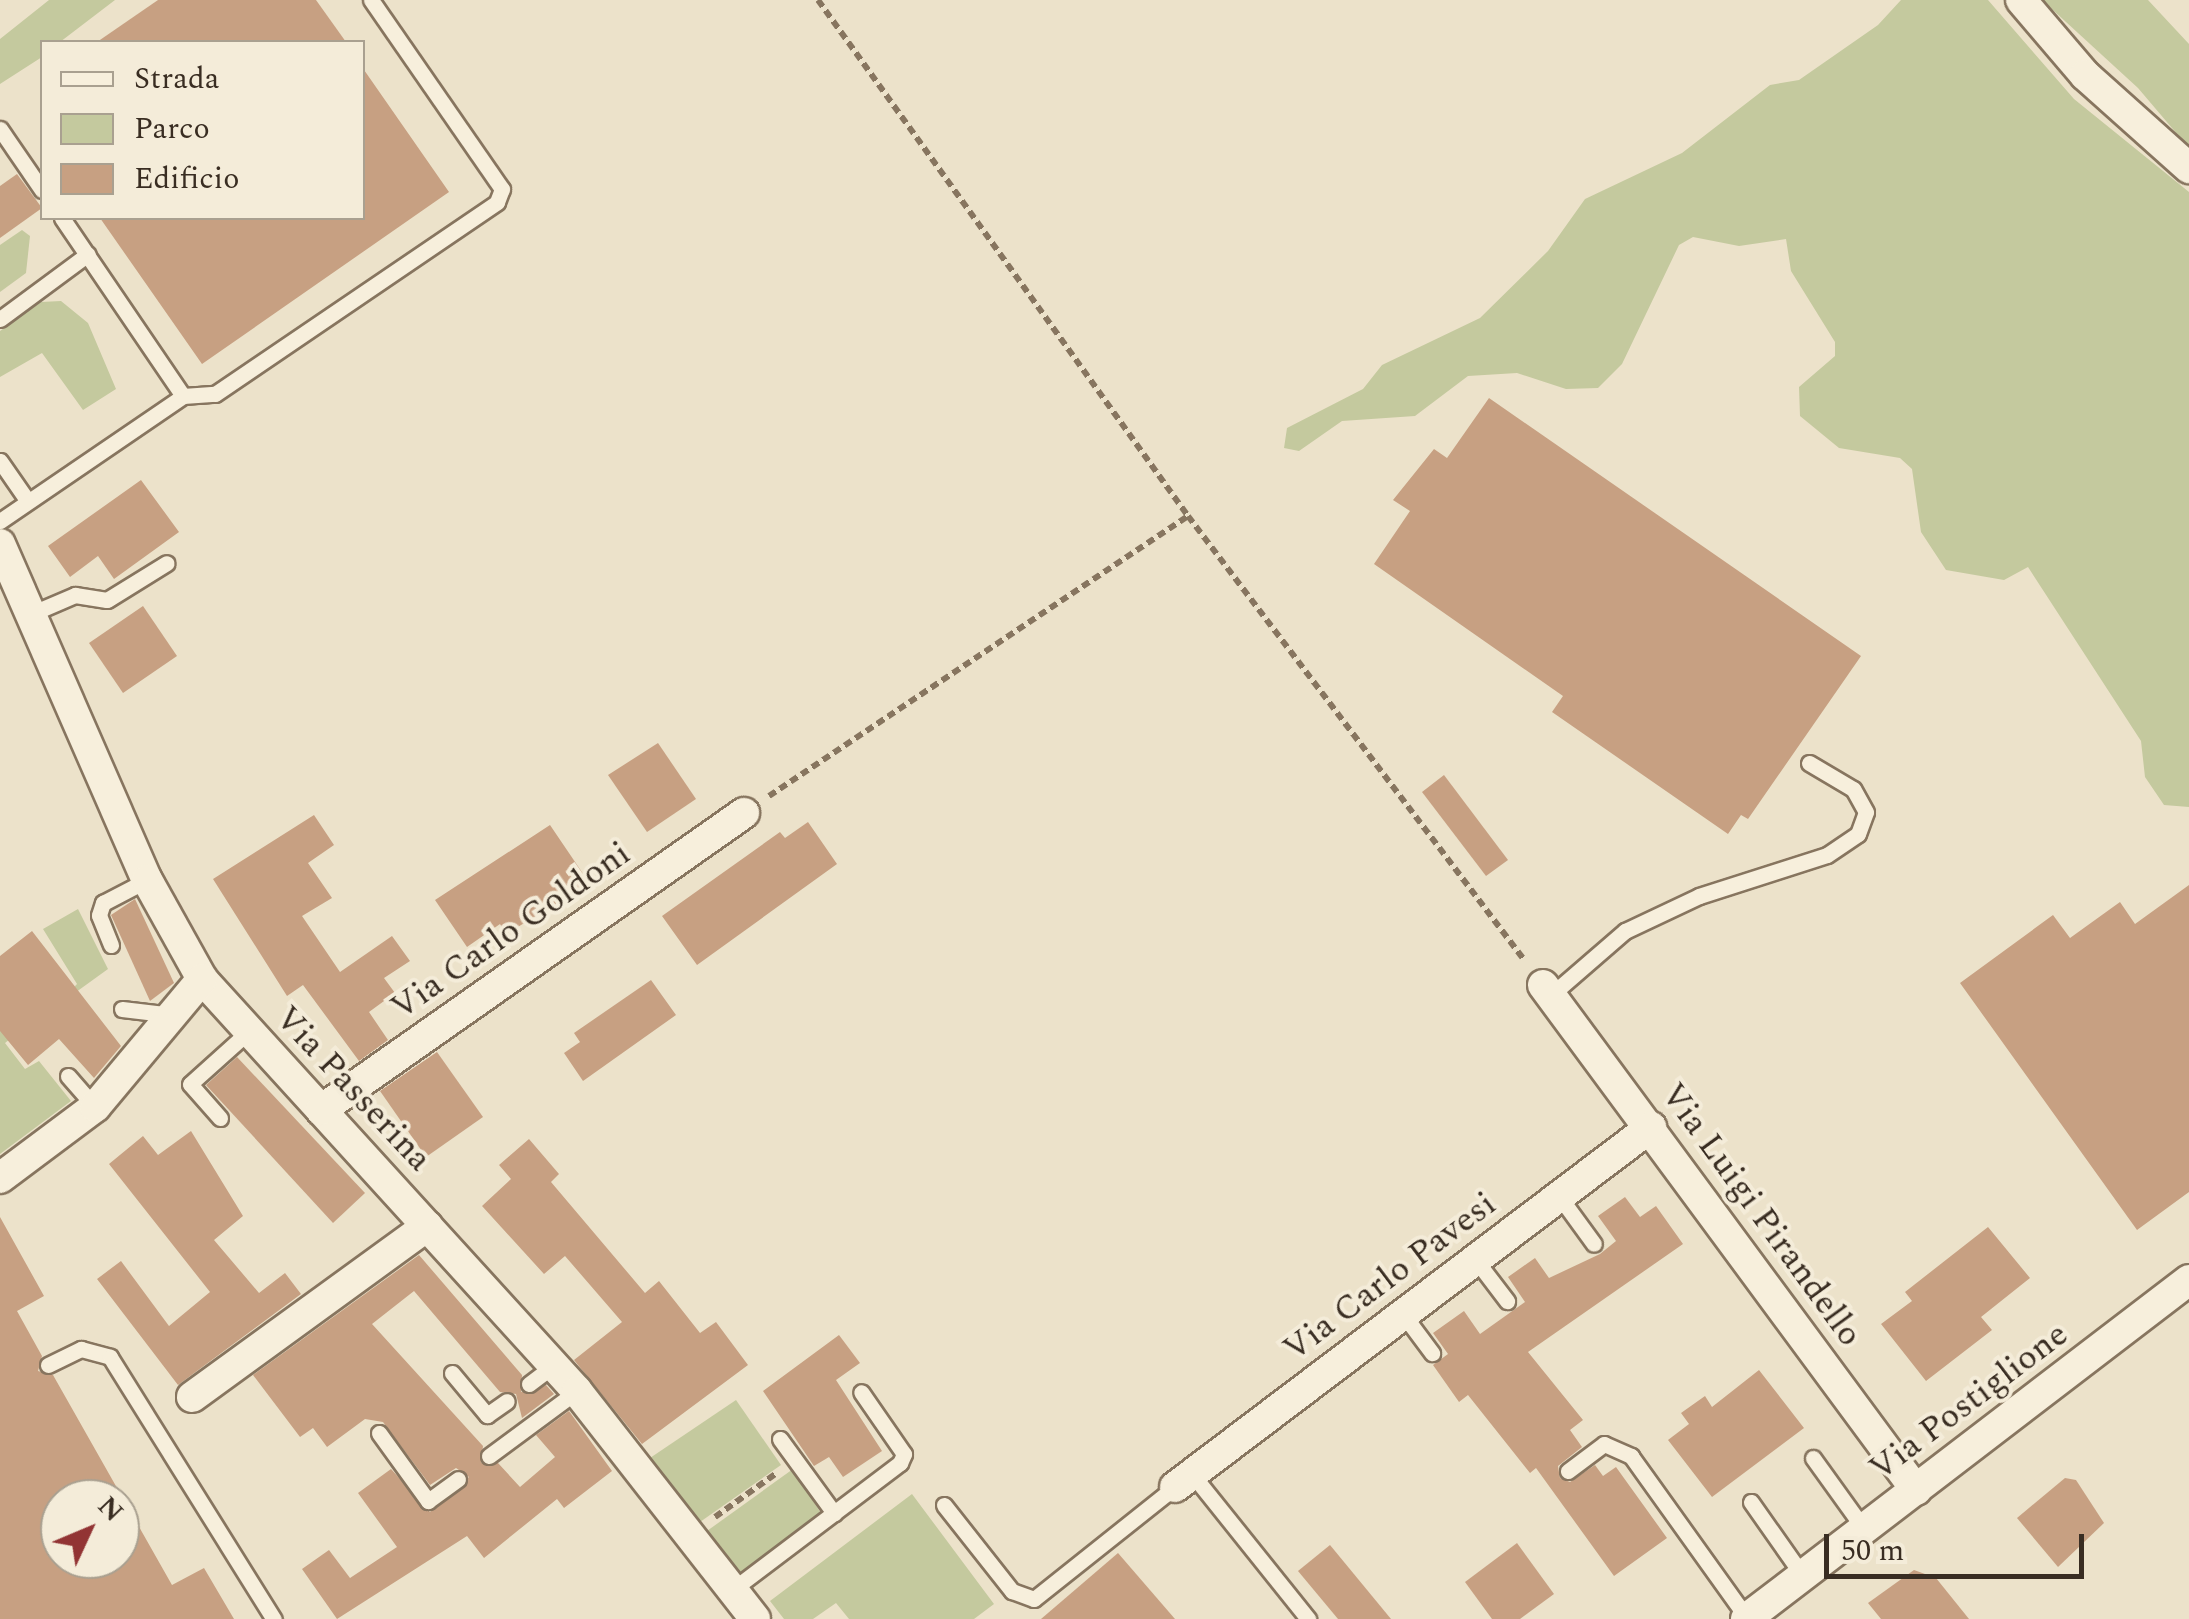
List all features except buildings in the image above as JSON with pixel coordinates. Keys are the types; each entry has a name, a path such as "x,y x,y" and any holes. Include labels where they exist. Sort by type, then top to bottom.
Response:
{"street":[{"path":"2021,0 2085,75 2189,168"},
{"name":"Via Passerina","path":"0,544 148,880 202,979 577,1391 755,1619"},
{"name":"Via Carlo Goldoni","path":"321,1110 744,813"},
{"path":"0,1178 95,1107 202,979"},
{"name":"Via Luigi Pirandello","path":"1547,990 1916,1490"},
{"name":"Via Carlo Pavesi","path":"1183,1481 1651,1127"},
{"path":"192,1397 427,1226"},
{"name":"Via Postiglione","path":"1746,1619 2189,1280"}],"lane":[{"path":"0,521 183,396 215,394 498,202 502,189 371,0"},
{"path":"0,128 40,187"},
{"path":"63,220 183,396"},
{"path":"0,319 88,254"},
{"path":"0,461 27,500"},
{"path":"33,612 75,595 107,600 167,563"},
{"path":"1547,990 1625,931 1699,896 1827,855 1858,834 1866,812 1853,788 1809,764"},
{"path":"111,945 99,915 103,903 148,880"},
{"path":"122,1009 173,1015"},
{"path":"220,1118 190,1084 248,1032"},
{"path":"68,1076 95,1107"},
{"path":"1559,1196 1594,1244"},
{"path":"1475,1260 1506,1301"},
{"path":"1403,1314 1432,1353"},
{"path":"48,1365 81,1349 110,1357 274,1619"},
{"path":"529,1384 554,1365"},
{"path":"452,1373 487,1415 507,1400"},
{"path":"489,1456 577,1391"},
{"path":"732,1590 904,1454 861,1392"},
{"path":"379,1432 428,1502 458,1479"},
{"path":"780,1440 834,1513"},
{"path":"1568,1471 1604,1444 1632,1456 1746,1619"},
{"path":"1813,1458 1864,1530"},
{"path":"944,1505 1012,1591 1034,1599 1183,1481 1308,1619"},
{"path":"1750,1502 1802,1576"}],"path":[{"path":"818,0 1188,516 1547,990"},
{"path":"744,813 1188,516"},
{"path":"690,1535 796,1460"}],"green space":[{"path":"49,0 115,0 63,40 40,40 40,58 0,84 0,39"},
{"path":"1901,0 1988,0 2074,99 2189,192 2189,807 2164,805 2145,777 2141,741 2028,567 2004,580 1946,570 1921,532 1912,469 1900,458 1839,448 1800,416 1799,387 1835,356 1835,342 1791,271 1786,239 1739,246 1693,237 1679,245 1622,364 1598,388 1566,389 1517,373 1468,376 1415,416 1342,421 1299,451 1284,448 1287,428 1363,389 1382,365 1480,318 1548,251 1585,199 1682,153 1770,85 1799,80 1878,25"},
{"path":"2042,0 2148,0 2189,44 2189,148 2138,88"},
{"path":"22,230 30,236 26,273 0,292 0,245"},
{"path":"61,301 88,323 116,389 83,410 42,353 0,377 0,331 41,302"},
{"path":"78,909 108,969 54,1008 77,984 43,929"},
{"path":"0,995 26,1026 5,1043 25,1069 39,1061 71,1101 0,1154"},
{"path":"736,1400 781,1465 700,1522 650,1458"},
{"path":"793,1469 822,1515 742,1576 707,1531"},
{"path":"912,1494 994,1604 974,1619 849,1619 836,1603 813,1619 784,1619 770,1601"}]}
